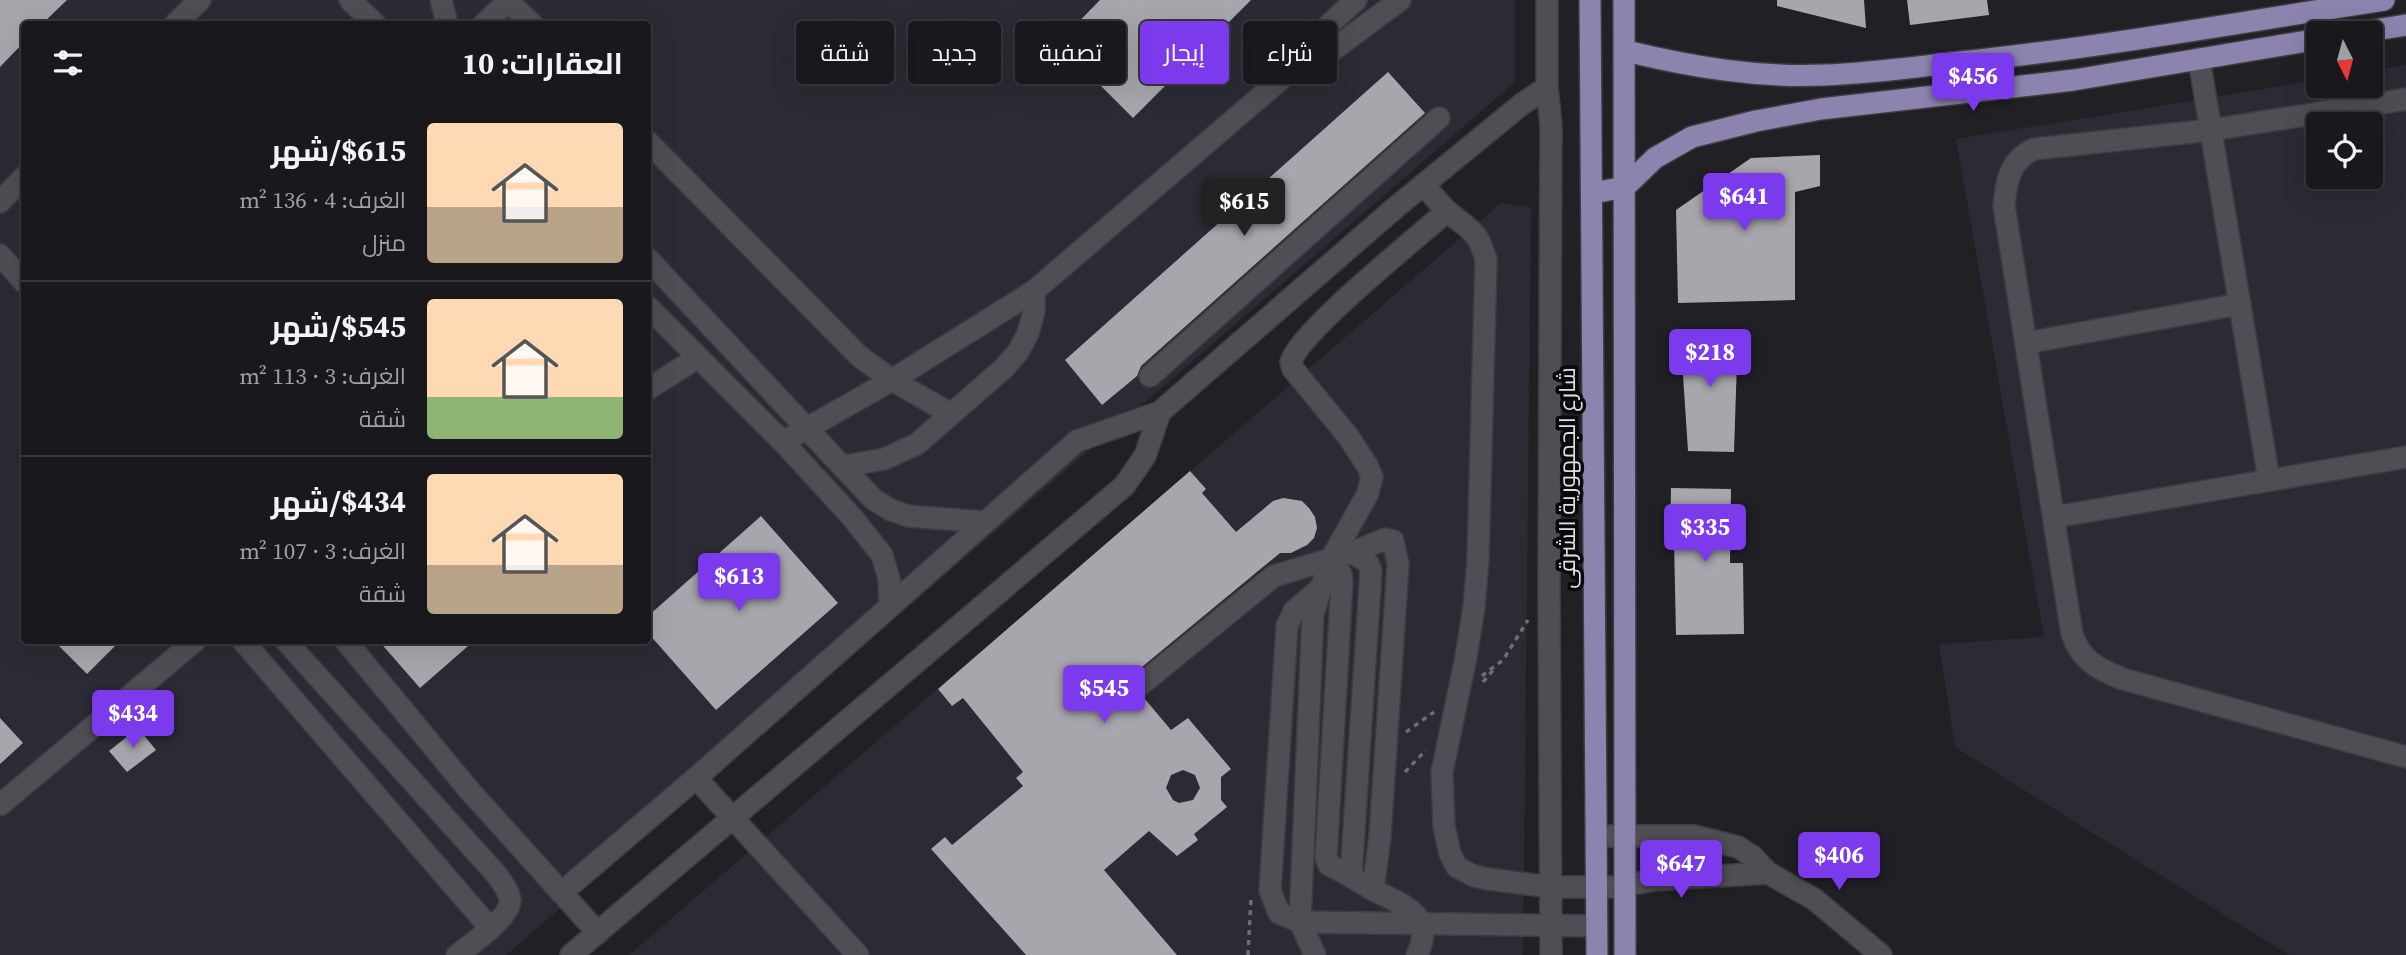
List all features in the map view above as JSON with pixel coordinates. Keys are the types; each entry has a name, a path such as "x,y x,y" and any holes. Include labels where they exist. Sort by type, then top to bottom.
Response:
{"main road":[{"name":"شارع الجمهورية الشرقى","path":"1590,0 1597,955"},
{"path":"1625,0 1625,955"},
{"path":"1626,51 1725,71 1826,75 2071,50 2384,0"},
{"path":"2384,28 2406,25"},
{"path":"1593,193 1625,187 1655,158 1676,144 1692,137 1756,121 1821,109 2074,80 2306,41"},
{"path":"2071,50 2074,80"}],"street":[{"path":"178,21 200,0"},
{"path":"350,0 372,21"},
{"path":"441,0 446,21"},
{"path":"487,21 509,0 529,21"},
{"path":"1333,21 1356,0"},
{"path":"1337,46 1400,0"},
{"path":"1547,0 1547,87 1551,125 1551,955"},
{"path":"2199,59 2269,480"},
{"path":"783,442 892,380 1034,291 1275,84"},
{"path":"561,893 696,778 1077,441 1160,412 1395,208 1522,104 1547,87"},
{"path":"2406,99 2210,130 2034,149 2015,162 2009,173 2004,206 2072,634 2080,653 2098,670 2123,679 2406,757"},
{"path":"1150,376 1438,118"},
{"path":"651,145 859,356 892,380 951,414"},
{"path":"1369,179 1395,208"},
{"path":"0,202 21,180"},
{"path":"1423,185 1447,211 1474,231 1481,242 1486,260 1479,560 1466,657 1442,772 1444,826 1450,854 1457,867 1474,876 1551,887 1616,887 1656,880 1768,873"},
{"path":"1315,955 1300,922 1314,613 1330,561 1367,495 1372,477 1348,436 1293,369 1291,362 1300,344 1447,211"},
{"path":"0,255 21,279"},
{"path":"651,263 873,499 908,516 985,522"},
{"path":"1329,265 1348,272 1352,286 1350,296"},
{"path":"844,466 884,459 917,444 1004,368 1018,352 1028,333 1034,312 1034,291"},
{"path":"2026,343 2240,304"},
{"path":"651,310 783,442 851,516 882,555 889,579 890,606"},
{"path":"651,387 697,358"},
{"path":"571,955 1124,486 1145,456 1160,412"},
{"path":"2054,517 2406,457"},
{"path":"1139,686 1275,576 1286,570 1330,561 1376,541 1393,541 1398,564 1380,836 1373,890"},
{"path":"1351,553 1370,564 1371,570 1351,875"},
{"path":"1330,561 1341,575 1342,582 1326,857 1329,865 1413,910 1421,925 1422,936 1417,955"},
{"path":"1321,589 1294,611 1287,626 1270,891 1279,913 1300,922 1597,926"},
{"path":"0,805 191,644"},
{"path":"245,644 490,928"},
{"path":"289,644 497,875 507,890 509,906 490,928 457,955"},
{"path":"348,644 469,790 598,933"},
{"path":"696,778 858,955"},
{"path":"1596,836 1694,836 1738,847 1752,856 1768,873 1814,899 1881,955"}],"path":[{"path":"1248,955 1250,901"}],"shaded area":[{"path":"0,0 1515,0 1515,82 506,955 0,955"},
{"path":"2406,65 2406,955 2289,955 1955,747 1939,644 2044,637 1956,139 2306,82 2306,98 2384,98 2384,69"},
{"path":"1501,203 1531,207 1523,955 629,955"}],"building":[{"path":"0,0 67,0 45,21 21,21 21,45 0,67"},
{"path":"1100,0 1251,0 1229,22 1140,21 1140,84 1167,84 1133,118 1099,84 1126,84 1126,21 1079,21"},
{"path":"1777,0 1864,0 1866,28 1777,6"},
{"path":"1907,0 1987,0 1989,15 1910,25"},
{"path":"1388,72 1425,113 1141,366 1137,376 1102,405 1065,360"},
{"path":"1820,155 1820,186 1795,192 1795,300 1678,303 1676,210 1751,158"},
{"path":"1680,330 1738,331 1734,452 1688,451"},
{"path":"1190,471 1206,489 1202,493 1236,532 1273,501 1283,498 1302,501 1315,517 1317,528 1314,538 1307,545 1291,553 1280,553 1127,682 1129,695 1144,698 1171,730 1188,718 1231,769 1221,777 1221,800 1227,807 1194,834 1198,840 1177,856 1149,831 1104,870 1177,955 1026,955 931,849 945,837 952,845 1023,786 1016,778 1023,772 963,698 952,706 938,689","holes":["1183,770 1195,775 1200,788 1193,800 1179,803 1173,800 1166,788 1171,775"]},
{"path":"1671,488 1731,489 1730,563 1743,563 1744,634 1676,635 1674,541 1670,541"},
{"path":"761,516 838,603 716,710 651,636 651,613"},
{"path":"57,644 117,644 87,674"},
{"path":"382,644 470,644 420,688"},
{"path":"0,718 23,743 0,764"},
{"path":"138,728 156,750 127,772 109,751"}]}
